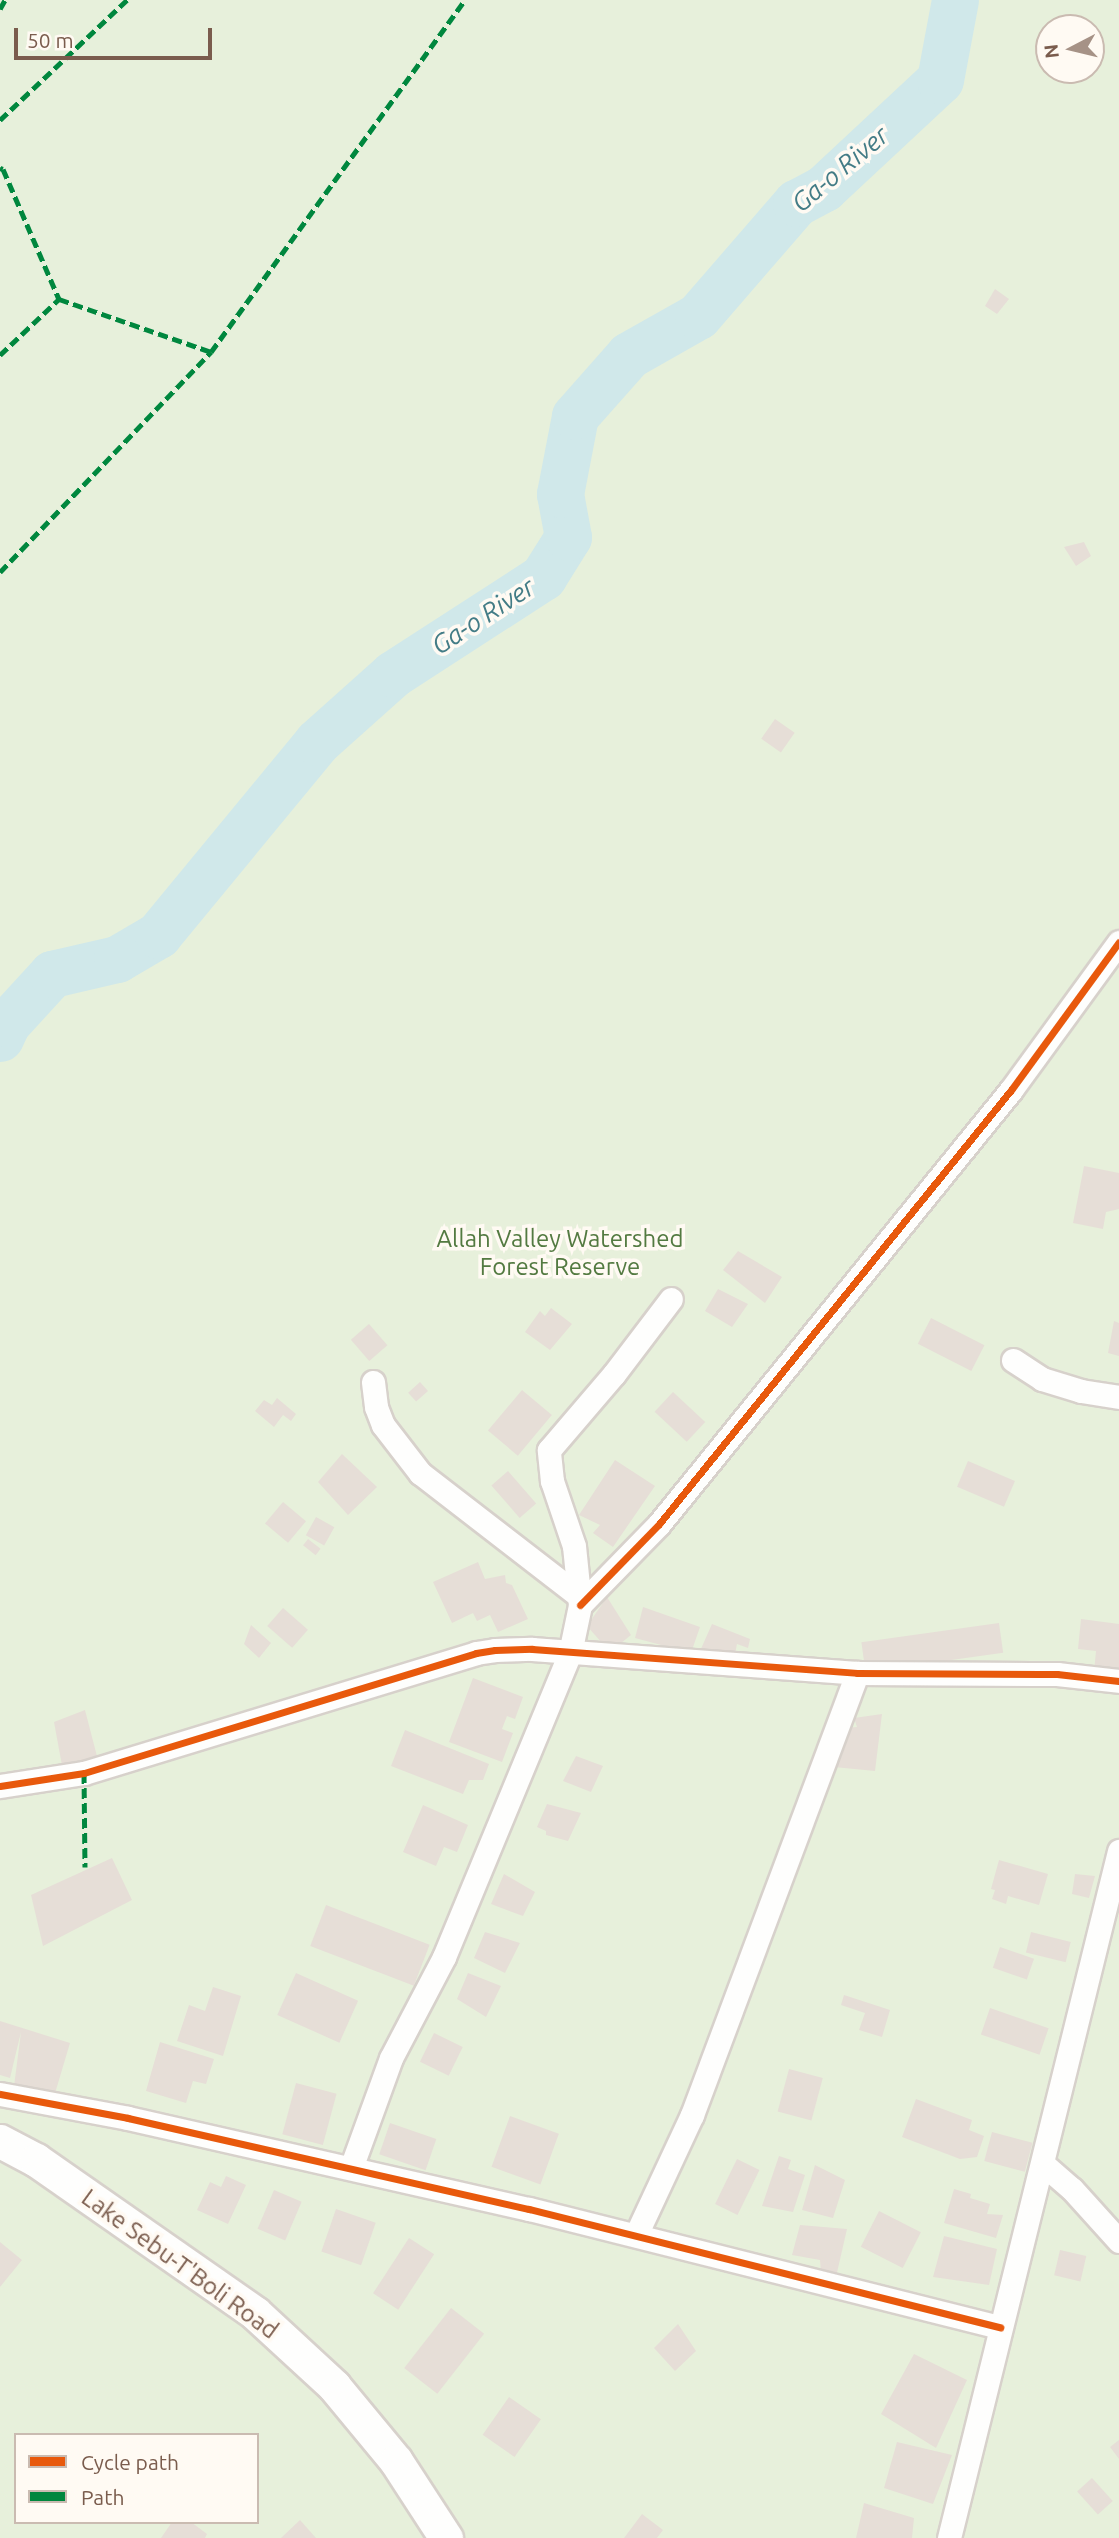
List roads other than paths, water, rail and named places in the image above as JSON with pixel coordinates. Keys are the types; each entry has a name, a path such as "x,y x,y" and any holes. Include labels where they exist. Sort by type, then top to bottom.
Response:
{"main road":[{"name":"Lake Sebu-T'Boli Road","path":"0,2141 36,2161 255,2313 334,2386 396,2461 446,2538"}],"street":[{"path":"579,1600 677,1502 1011,1090 1119,942"},
{"path":"351,2168 391,2059 444,1956 570,1653 579,1600 574,1546 550,1473 549,1450 614,1374 671,1299"},
{"path":"1013,1360 1042,1379 1081,1391 1119,1397"},
{"path":"373,1382 376,1407 383,1425 420,1473 579,1600"},
{"path":"0,1786 95,1770 476,1653 532,1649 857,1673 1058,1674 1119,1681"},
{"path":"636,2235 692,2115 857,1673"},
{"path":"949,2538 1119,1852"},
{"path":"0,2094 128,2118 351,2168 636,2235 1000,2327"},
{"path":"1043,2164 1072,2189 1119,2241"}],"waterway":[{"name":"Ga-o River","path":"0,1038 7,1023 52,974 117,959 158,935 317,742 393,674 543,577 568,537 560,494 575,416 629,355 698,316 796,203 824,188 940,80 955,0"}],"park label":[{"name":"Allah Valley Watershed Forest Reserve","path":"560,1253"}]}
